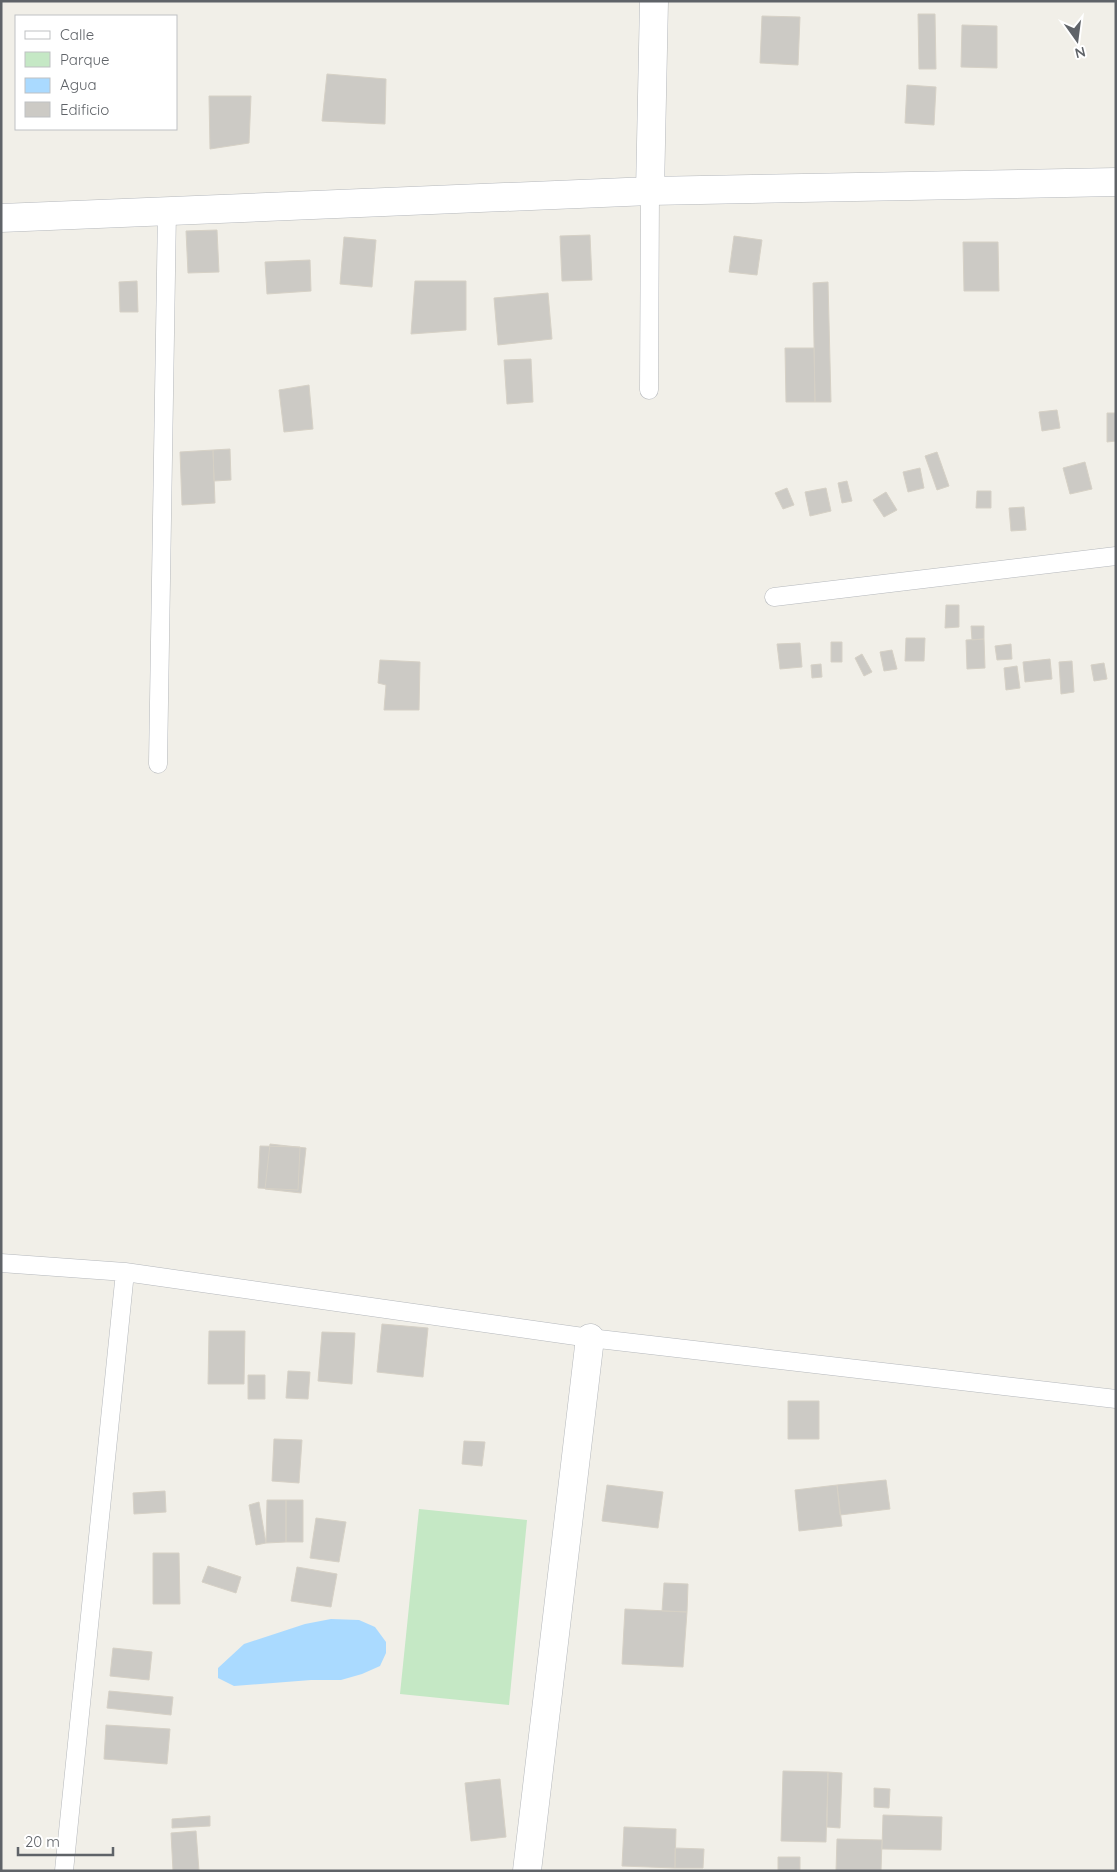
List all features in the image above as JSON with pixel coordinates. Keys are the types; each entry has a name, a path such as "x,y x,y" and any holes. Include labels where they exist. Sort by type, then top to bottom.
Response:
{"street":[{"path":"650,191 654,1"},
{"path":"1,218 650,191 1116,182"},
{"path":"528,1871 590,1338"}],"lane":[{"path":"649,390 650,191"},
{"path":"158,764 167,211"},
{"path":"774,597 1116,556"},
{"path":"1,1263 125,1272 590,1338 1116,1399"},
{"path":"64,1871 125,1272"}],"green space":[{"path":"419,1509 527,1520 509,1705 400,1694"}],"water":[{"path":"331,1619 359,1620 375,1627 386,1642 386,1653 380,1666 341,1680 311,1680 234,1686 218,1678 218,1668 244,1644 305,1624"}],"building":[{"path":"918,14 935,14 936,69 919,69"},
{"path":"762,16 800,17 798,65 760,63"},
{"path":"962,25 997,26 997,68 961,67"},
{"path":"327,74 386,79 385,124 322,121"},
{"path":"907,85 936,87 934,125 905,123"},
{"path":"209,96 251,96 249,143 210,149"},
{"path":"217,230 219,272 188,273 186,231"},
{"path":"590,235 592,280 562,281 560,236"},
{"path":"734,236 762,240 757,275 729,272"},
{"path":"344,237 376,240 372,287 340,284"},
{"path":"963,242 998,242 999,291 964,291"},
{"path":"310,260 311,291 267,294 265,262"},
{"path":"137,281 138,312 120,312 119,282"},
{"path":"415,281 466,281 466,330 411,334"},
{"path":"828,282 831,402 815,402 813,283"},
{"path":"548,293 552,339 498,345 494,298"},
{"path":"785,348 814,348 815,402 786,402"},
{"path":"531,359 533,402 507,404 504,360"},
{"path":"309,385 313,429 284,432 279,390"},
{"path":"1057,410 1060,428 1042,431 1039,412"},
{"path":"1107,413 1116,413 1116,441 1107,442"},
{"path":"230,449 231,480 214,481 213,450"},
{"path":"213,450 215,503 182,505 180,452"},
{"path":"937,452 949,486 937,490 925,456"},
{"path":"1085,462 1092,489 1070,494 1063,468"},
{"path":"920,468 924,488 908,492 903,472"},
{"path":"847,481 852,501 842,503 838,483"},
{"path":"787,488 794,505 783,509 775,493"},
{"path":"826,488 831,511 810,516 805,492"},
{"path":"977,491 991,491 991,508 976,508"},
{"path":"886,492 897,510 884,517 873,500"},
{"path":"1024,507 1026,530 1011,531 1009,508"},
{"path":"946,605 959,605 959,627 945,628"},
{"path":"971,626 984,626 984,639 972,640"},
{"path":"906,638 925,638 924,661 905,661"},
{"path":"984,639 985,668 967,669 966,640"},
{"path":"831,642 842,642 842,662 831,662"},
{"path":"800,643 802,667 780,669 777,644"},
{"path":"1011,644 1012,659 997,660 995,646"},
{"path":"892,650 897,669 884,671 880,652"},
{"path":"862,654 872,672 864,676 855,658"},
{"path":"1050,659 1052,679 1025,682 1023,662"},
{"path":"380,660 420,662 419,710 384,710 386,685 378,683"},
{"path":"1072,661 1074,692 1061,694 1059,662"},
{"path":"1104,663 1107,679 1094,681 1091,665"},
{"path":"821,664 822,677 812,678 811,665"},
{"path":"1017,666 1020,688 1006,690 1004,668"},
{"path":"270,1144 306,1148 301,1193 265,1189"},
{"path":"260,1146 300,1147 298,1190 258,1188"},
{"path":"382,1324 428,1328 423,1377 377,1372"},
{"path":"209,1331 245,1331 244,1384 208,1384"},
{"path":"322,1332 355,1333 352,1384 318,1381"},
{"path":"288,1371 310,1372 308,1399 286,1398"},
{"path":"248,1375 265,1375 265,1399 248,1399"},
{"path":"788,1401 819,1401 819,1439 788,1439"},
{"path":"274,1439 302,1440 299,1483 272,1481"},
{"path":"464,1441 485,1442 482,1466 462,1464"},
{"path":"886,1480 890,1509 840,1515 837,1485"},
{"path":"607,1485 663,1492 658,1528 602,1521"},
{"path":"837,1485 842,1526 799,1531 795,1490"},
{"path":"165,1491 166,1512 134,1514 133,1493"},
{"path":"267,1500 286,1500 286,1542 266,1543"},
{"path":"286,1500 303,1500 303,1542 286,1542"},
{"path":"259,1502 266,1543 256,1545 249,1505"},
{"path":"316,1518 346,1522 339,1562 310,1558"},
{"path":"153,1553 179,1553 180,1604 153,1604"},
{"path":"208,1566 241,1577 236,1593 202,1582"},
{"path":"297,1567 337,1574 331,1607 291,1601"},
{"path":"664,1583 688,1584 687,1612 662,1611"},
{"path":"625,1609 687,1612 683,1667 622,1664"},
{"path":"113,1648 152,1652 149,1680 110,1676"},
{"path":"109,1691 173,1697 171,1715 107,1708"},
{"path":"106,1725 170,1729 167,1764 104,1759"},
{"path":"783,1771 828,1772 826,1842 781,1841"},
{"path":"828,1772 842,1773 840,1828 827,1827"},
{"path":"500,1779 506,1837 471,1841 465,1783"},
{"path":"874,1788 890,1789 889,1808 874,1807"},
{"path":"883,1815 942,1817 941,1850 882,1849"},
{"path":"210,1816 210,1826 172,1828 172,1819"},
{"path":"624,1827 676,1829 675,1868 622,1866"},
{"path":"196,1831 199,1871 173,1871 171,1833"},
{"path":"837,1839 882,1840 881,1871 836,1871"},
{"path":"675,1848 704,1849 703,1868 675,1868"},
{"path":"778,1857 800,1857 800,1871 778,1871"}]}
